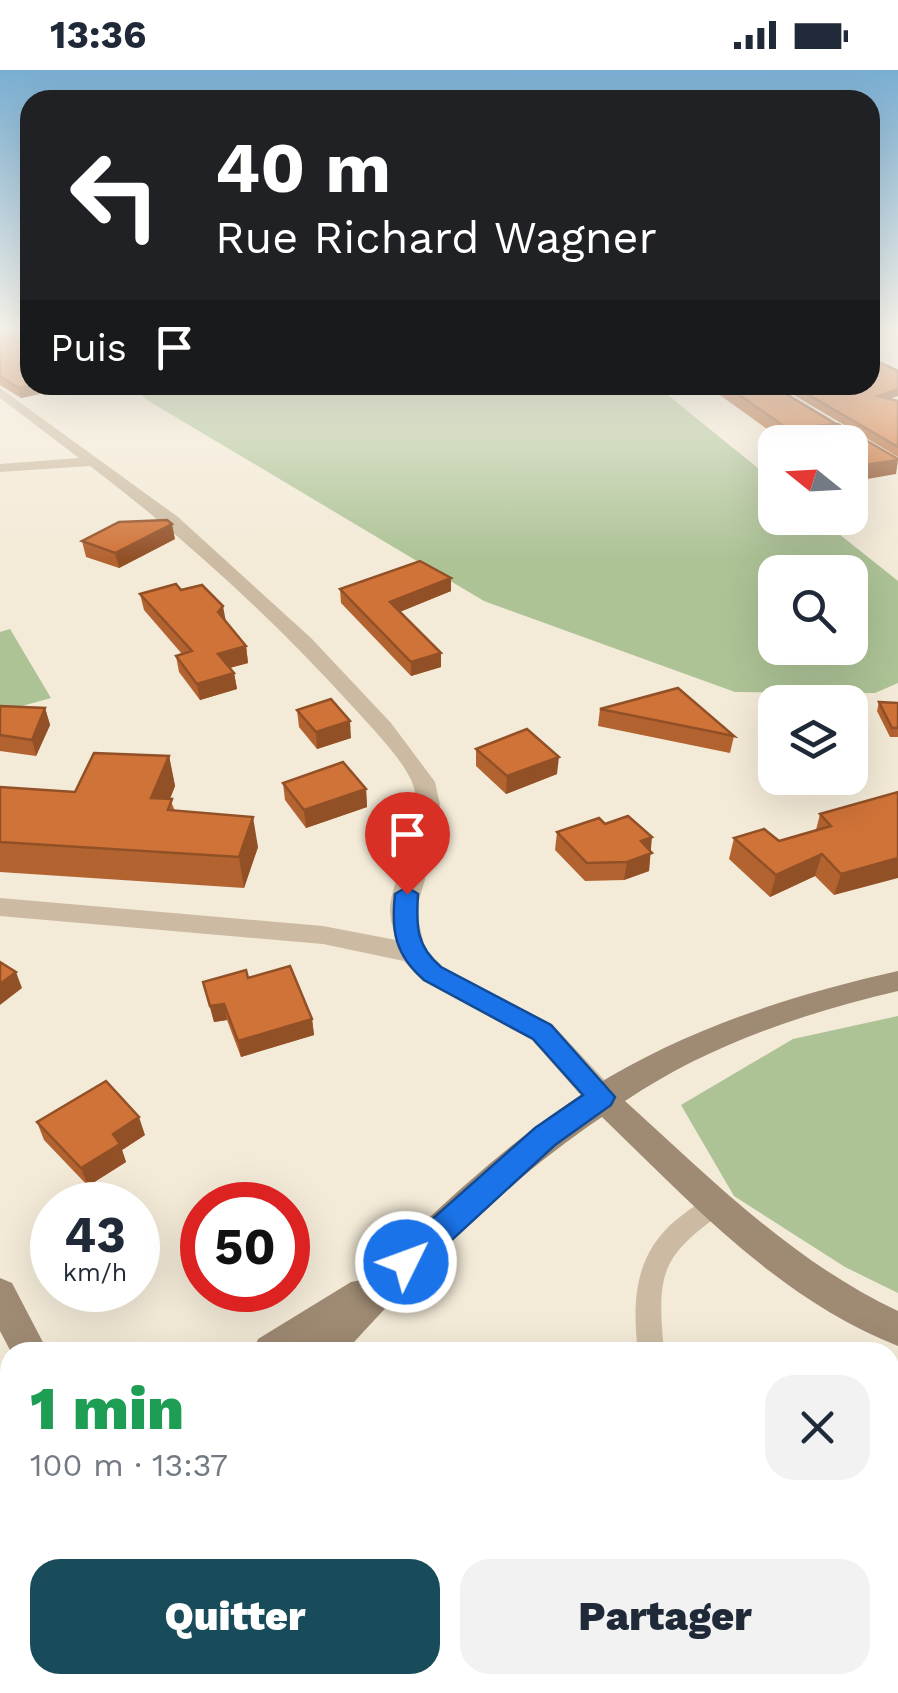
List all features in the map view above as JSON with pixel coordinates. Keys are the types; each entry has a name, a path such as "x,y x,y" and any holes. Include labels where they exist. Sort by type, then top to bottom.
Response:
{"main road":[{"path":"331,1342 388,1278 545,1136 602,1097 664,1062 746,1024 800,1005 898,981"},
{"path":"602,1097 754,1240 812,1282 874,1320 898,1329"},
{"path":"288,1342 388,1278"},
{"path":"0,1295 25,1342"}],"street":[{"path":"20,407 172,520 304,642 383,728 417,772 424,782 428,805 424,844 403,910 412,954"},
{"path":"0,468 94,461"},
{"path":"0,907 324,935 412,954 432,974 542,1032 602,1097"}],"lane":[{"path":"649,1342 645,1313 648,1279 672,1238 717,1204"}],"green space":[{"path":"158,407 682,407 758,468 758,535 840,535 865,555 758,555 758,665 868,665 868,557 898,581 898,683 875,693 868,693 868,685 758,685 758,692 735,692 484,601"},
{"path":"10,629 51,698 0,712 0,632"},
{"path":"898,1016 898,1293 845,1267 734,1196 681,1105 793,1039"}],"building":[{"path":"756,407 807,407 836,424 782,425"},
{"path":"829,407 898,407 898,447 868,429 868,425 860,425"},
{"path":"868,442 898,459 868,465"},
{"path":"167,520 172,524 115,553 82,541 119,522"},
{"path":"420,561 451,578 390,602 441,653 411,662 340,589"},
{"path":"176,584 181,590 202,585 223,606 218,612 246,646 218,654 234,673 197,684 176,656 192,651 140,594"},
{"path":"678,688 734,736 600,709"},
{"path":"331,699 350,721 316,732 297,710"},
{"path":"879,702 898,703 898,728 892,728"},
{"path":"0,706 45,708 32,740 0,735"},
{"path":"527,729 559,757 507,776 476,749"},
{"path":"94,753 169,756 151,798 172,799 168,810 253,817 239,857 0,842 0,787 75,792"},
{"path":"343,762 366,789 304,810 283,783"},
{"path":"898,792 898,858 841,874 822,854 776,875 734,838 764,829 779,841 831,826 820,814"},
{"path":"628,816 652,837 641,841 652,853 627,862 587,863 557,832 599,818 605,824"},
{"path":"0,962 16,972 0,984"},
{"path":"290,966 312,1019 238,1041 224,1004 210,1006 203,982 246,970 248,978"},
{"path":"106,1081 139,1117 113,1134 120,1144 81,1168 37,1122"}],"route":[{"path":"406,1262 545,1136 602,1097 542,1032 432,974 419,962 408,945 404,927 407,894"}]}
